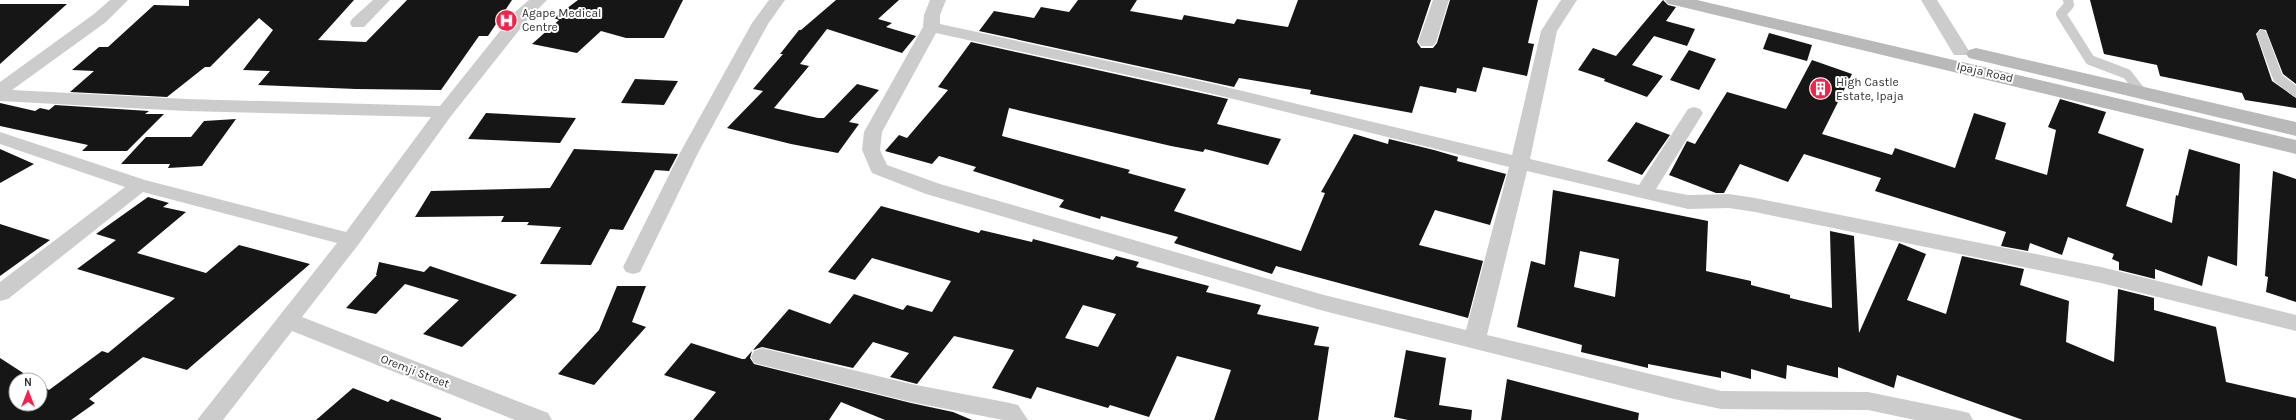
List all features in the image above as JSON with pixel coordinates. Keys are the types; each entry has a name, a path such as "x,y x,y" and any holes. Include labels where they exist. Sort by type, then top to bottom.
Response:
{"main road":[{"name":"Ipaja Road","path":"1674,0 2296,147"},
{"name":"Ipaja Road","path":"1737,0 2296,129"}],"street":[{"path":"0,90 100,18 120,0"},
{"path":"358,23 382,0"},
{"path":"209,420 289,321 351,240 445,112 522,15 539,0"},
{"path":"633,267 694,144 760,23 777,0"},
{"path":"938,0 932,15 931,27 873,132 871,150 879,169 933,189 1324,303 1474,341 1721,400 1868,401 1961,420"},
{"path":"1427,42 1441,0"},
{"path":"1474,341 1520,162 1549,31 1569,0"},
{"path":"1929,0 1960,51"},
{"path":"931,27 1209,88 1644,193 1688,202 1729,201 1755,205 2101,275 2296,323"},
{"path":"0,95 186,105 445,112"},
{"path":"1644,193 1694,113"},
{"path":"0,138 140,184 351,240"},
{"path":"0,294 140,184"},
{"name":"Oremji Street","path":"289,321 540,420"},
{"path":"762,357 911,393 1010,412 1016,420"}],"lane":[{"path":"2068,0 2069,5 2061,14 2090,60 2126,71 2136,80 2142,93"},
{"path":"2262,35 2278,78 2296,92"}],"building":[{"path":"189,0 354,0 318,40 366,42 407,0 512,0 488,36 479,36 441,90 356,89 258,85 270,71 243,70 273,30 259,18 210,67 205,67 167,97 70,92 94,71 72,70 99,47 108,47 154,5 189,6"},
{"path":"578,0 683,0 664,38 626,38 601,31 577,53 532,44 559,20 554,18"},
{"path":"836,0 899,0 878,19 892,23 886,27 916,36 902,53 827,29 800,64 809,66 774,108 824,118 857,84 879,90 849,122 859,124 838,153 791,144 727,128 763,91 753,89 783,54 780,54 799,30 801,30"},
{"path":"1078,0 1137,0 1130,11 1182,20 1184,15 1234,24 1237,19 1288,27 1298,0 1431,0 1417,42 1421,48 1433,48 1437,43 1450,0 1538,0 1528,43 1534,44 1527,76 1483,67 1476,92 1457,88 1456,93 1420,86 1412,113 1310,94 1311,90 1239,78 1234,87 979,31 994,11 1034,18 1041,7 1069,12"},
{"path":"1663,0 1668,5 1676,7 1666,21 1695,29 1687,46 1654,36 1632,65 1663,76 1647,97 1604,81 1605,79 1578,70 1593,48 1616,56"},
{"path":"2090,0 2296,0 2296,84 2283,74 2266,30 2260,29 2256,34 2272,81 2296,98 2296,108 2245,100 2242,93 2160,76 2157,65 2104,54"},
{"path":"0,4 67,4 0,64"},
{"path":"1769,33 1812,45 1807,61 1763,49"},
{"path":"971,42 1228,99 1217,124 1281,139 1268,165 1205,149 1203,152 1171,146 1009,108 1002,136 1130,170 1128,173 1186,189 1174,211 1301,251 1325,193 1321,192 1354,134 1388,144 1389,139 1434,150 1458,157 1457,161 1506,174 1490,225 1435,210 1419,245 1483,261 1468,318 1276,266 1272,274 1174,243 1178,237 1101,216 1100,219 1059,207 1064,200 973,171 976,167 939,156 932,164 885,151 899,135 907,138 948,90 938,87"},
{"path":"1689,50 1716,59 1699,90 1670,80"},
{"path":"1812,60 1852,74 1822,134 1892,155 1895,148 1955,168 1974,113 2006,123 1995,159 2047,175 2056,130 2048,127 2060,99 2106,112 2098,133 2144,149 2126,206 2172,223 2176,195 2178,196 2189,149 2240,164 2237,266 2208,256 2202,286 2155,269 2155,279 2119,270 2119,262 2112,259 2114,254 2068,237 2062,255 2030,243 2028,251 2001,246 2006,232 1875,191 1881,178 1804,154 1788,182 1740,164 1724,193 1716,193 1669,175 1687,141 1695,144 1727,92 1786,109"},
{"path":"635,79 678,81 664,105 621,103"},
{"path":"0,103 35,111 40,108 49,110 55,105 149,111 145,114 164,114 127,151 82,151 88,145 0,126"},
{"path":"486,113 576,118 560,143 468,139"},
{"path":"236,119 202,166 168,168 170,164 121,164 146,137 191,137 204,121"},
{"path":"1636,122 1670,135 1642,175 1607,161"},
{"path":"0,149 34,164 0,183"},
{"path":"574,149 678,154 669,171 655,170 623,230 610,229 591,265 540,264 561,227 527,225 529,222 501,222 504,216 415,217 431,191 550,188"},
{"path":"2273,171 2296,179 2296,302 2266,292 2268,277 2265,276"},
{"path":"1553,190 1708,221 1706,271 1751,281 1751,285 1790,295 1790,298 1832,308 1830,231 1854,236 1859,333 1899,243 1926,254 1907,300 1946,314 1962,256 2024,269 2020,285 2069,301 2066,342 2114,362 2118,289 2154,298 2154,310 2216,327 2226,382 2296,398 2296,420 2023,420 1897,375 1894,388 1838,367 1838,378 1787,365 1786,379 1751,369 1751,379 1721,371 1721,378 1648,364 1648,368 1581,352 1582,345 1517,327 1531,261 1545,265","holes":["1580,251 1619,259 1615,297 1574,287"]},
{"path":"148,197 169,203 163,207 186,212 137,253 206,273 239,245 310,264 187,370 143,357 89,399 95,403 71,420 0,420 0,358 22,372 8,372 8,412 48,412 48,389 102,351 108,353 175,298 77,269 116,240 96,234"},
{"path":"881,206 979,233 981,230 1032,242 1033,239 1113,260 1116,256 1139,262 1136,267 1209,286 1206,292 1261,305 1257,314 1319,327 1314,345 1329,347 1318,420 1214,420 1231,370 1177,356 1149,417 1110,405 1108,408 1037,387 1031,399 992,388 1014,350 954,336 917,384 890,377 909,353 873,342 853,368 762,347 753,350 789,309 830,324 854,294 903,310 907,305 932,312 951,281 872,258 855,280 828,272","holes":["1083,305 1116,314 1098,347 1065,338"]},
{"path":"0,224 50,240 0,276"},
{"path":"379,262 424,272 430,266 517,295 462,347 423,334 459,300 405,284 376,314 346,308 377,275"},
{"path":"617,286 646,286 632,322 646,327 594,385 558,374 599,330"},
{"path":"691,343 742,359 745,359 752,351 750,358 754,364 953,412 972,420 885,420 841,402 829,420 693,420 716,392 664,375"},
{"path":"1406,350 1446,358 1439,405 1472,410 1471,420 1408,420 1394,417"},
{"path":"1507,379 1639,413 1638,420 1501,420"},
{"path":"353,388 388,402 391,399 441,418 441,420 316,420"}],"place":[{"name":"Agape Medical Centre","path":"506,20"},
{"name":"High Castle Estate, Ipaja","path":"1821,89"}]}
